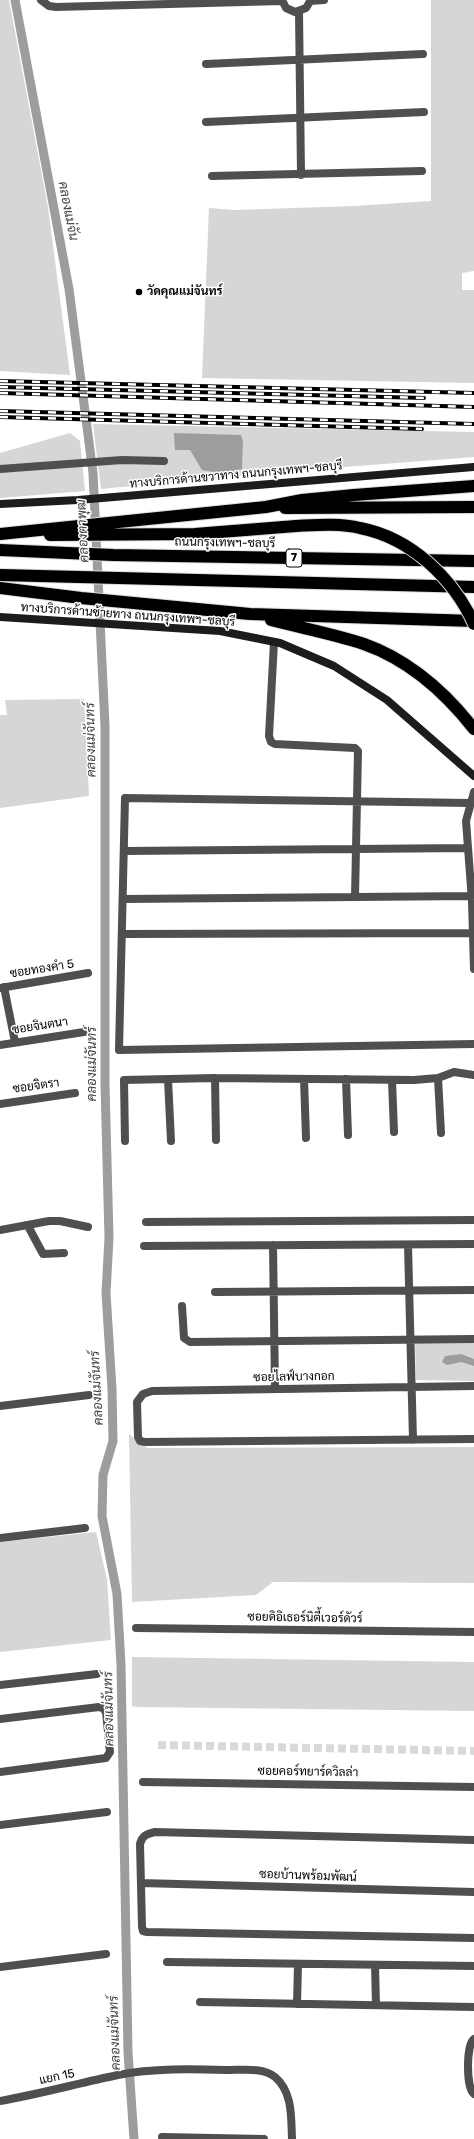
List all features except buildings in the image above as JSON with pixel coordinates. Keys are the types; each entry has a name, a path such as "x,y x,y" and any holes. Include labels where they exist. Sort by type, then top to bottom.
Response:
{"highway":[{"path":"5,533 79,530 114,522 266,506 302,500 474,486"},
{"path":"266,506 300,509 354,506 474,507"},
{"path":"79,530 114,536 195,534 296,526 327,525 359,527 388,536 402,543 431,565 444,577 458,594 474,624"},
{"name":"ถนนกรุงเทพฯ-ชลบุรี","path":"0,550 80,554 474,561"},
{"name":"7","path":"0,575 474,587"},
{"path":"0,588 117,602 250,614 474,621"},
{"path":"250,614 364,644 386,653 436,686 456,706 474,729"}],"main road":[{"name":"ทางบริการด้านขวาทาง ถนนกรุงเทพฯ-ชลบุรี","path":"0,504 78,500 474,467"},
{"name":"ทางบริการด้านซ้ายทาง ถนนกรุงเทพฯ-ชลบุรี","path":"0,617 220,631 274,642 334,666 387,700 474,776"}],"street":[{"path":"41,0 49,6 56,7 282,0 286,8 299,12 306,8 310,0 324,0"},
{"path":"299,12 299,119 301,175"},
{"path":"206,64 423,54"},
{"path":"206,122 299,119 424,112"},
{"path":"212,176 422,171"},
{"path":"0,469 122,460 164,461"},
{"path":"274,642 268,736 271,742 275,744 354,748 358,750 355,897"},
{"path":"474,792 466,821 472,896 474,969"},
{"path":"471,803 125,798 119,1050 474,1044"},
{"path":"124,852 468,848"},
{"path":"123,899 472,896"},
{"path":"122,934 472,933"},
{"name":"ซอยทองคำ 5","path":"2,987 88,973"},
{"path":"2,987 15,1042"},
{"name":"ซอยจินตนา","path":"0,1045 84,1032"},
{"path":"125,1141 124,1080 215,1078 392,1080 438,1078 454,1072 474,1074"},
{"path":"215,1078 216,1140"},
{"path":"438,1078 441,1133"},
{"path":"168,1079 171,1141"},
{"path":"304,1079 306,1138"},
{"path":"346,1079 348,1135"},
{"path":"392,1080 394,1132"},
{"name":"ซอยจิตรา","path":"0,1104 75,1092"},
{"path":"146,1222 474,1220"},
{"path":"0,1230 49,1221 60,1221 88,1227"},
{"path":"28,1226 43,1254 64,1253"},
{"path":"144,1246 474,1244"},
{"path":"273,1245 274,1389"},
{"path":"408,1245 413,1440 474,1439"},
{"path":"215,1292 474,1290"},
{"path":"182,1306 184,1338 186,1341 474,1338"},
{"name":"ซอยไลฟ์บางกอก","path":"413,1440 145,1442 140,1441 138,1437 137,1402 140,1397 152,1391 474,1386"},
{"path":"0,1406 89,1394"},
{"path":"0,1538 85,1528"},
{"name":"ซอยดิอิเธอร์นิตี้เวอร์ดัวร์","path":"136,1628 474,1632"},
{"path":"0,1685 97,1674"},
{"path":"0,1719 99,1707 103,1708 106,1712 110,1752 106,1758 0,1772"},
{"name":"ซอยคอร์ทยาร์ดวิลล่า","path":"143,1782 474,1787"},
{"path":"0,1825 107,1812"},
{"path":"474,1840 155,1832 147,1834 142,1838 140,1844 143,1931 474,1938"},
{"name":"ซอยบ้านพร้อมพัฒน์","path":"141,1883 474,1892"},
{"path":"0,1967 106,1954"},
{"path":"167,1962 474,1966"},
{"path":"297,2004 298,1964"},
{"path":"375,1965 376,2005"},
{"path":"200,2002 474,2007"},
{"path":"474,2038 469,2046 468,2086 474,2094"},
{"name":"แยก 15","path":"0,2101 118,2075 148,2071 226,2070 266,2072 274,2076 286,2092 290,2106 292,2139"},
{"path":"162,2137 264,2139"}],"shaded area":[{"path":"0,0 9,0 48,207 70,375 0,371"},
{"path":"431,0 474,0 474,271 462,273 462,290 474,290 474,383 202,378 209,208 235,210 354,206 431,201"},
{"path":"93,424 474,432 474,457 254,474 101,489"},
{"path":"70,433 80,441 85,491 0,498 0,453"},
{"path":"174,433 241,435 243,441 242,469 220,473 202,470 190,450 175,450"},
{"path":"84,699 89,796 0,808 0,715 7,715 5,700"},
{"path":"474,1342 474,1381 416,1380 415,1343"},
{"path":"461,1354 474,1359 474,1366 461,1362 447,1365 442,1362 445,1356"},
{"path":"129,1434 147,1448 474,1447 474,1583 273,1582 256,1595 132,1602"},
{"path":"96,1532 107,1579 111,1640 0,1652 0,1542"},
{"path":"132,1657 474,1662 474,1711 137,1707 132,1706"}],"waterway":[{"name":"คลองแม่จันทร์","path":"15,0 69,289 93,473 105,726 105,1084 109,1238 106,1293 112,1389 113,1441 103,1475 102,1516 117,1594 121,1665 128,2052 134,2139"}],"tunnel":[{"path":"158,1745 474,1751"}],"railway":[{"path":"0,381 474,393"},
{"path":"0,387 424,398"},
{"path":"0,393 474,407"},
{"path":"0,411 474,424"},
{"path":"0,417 422,429"}],"place":[{"name":"วัดคุณแม่จันทร์","path":"139,292"}],"water label":[{"name":"คลองแม่จัน","path":"68,211"},
{"name":"คลองตาพุฒ","path":"83,531"}]}
